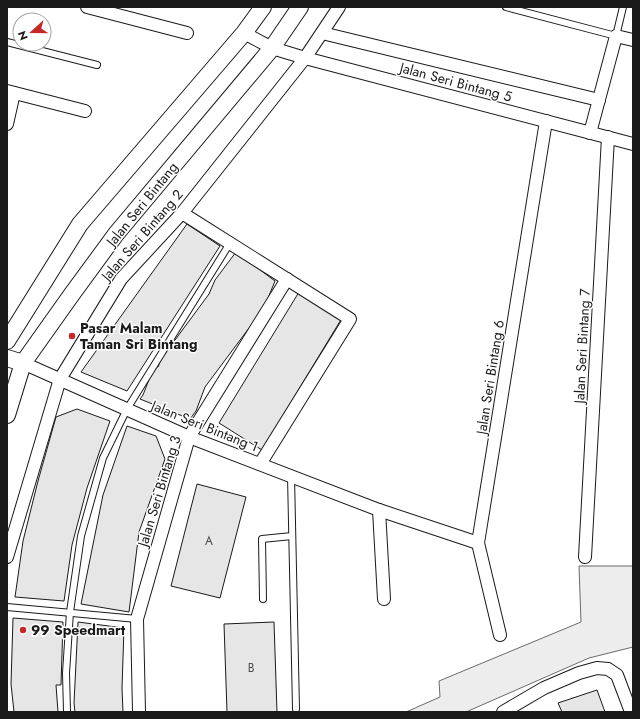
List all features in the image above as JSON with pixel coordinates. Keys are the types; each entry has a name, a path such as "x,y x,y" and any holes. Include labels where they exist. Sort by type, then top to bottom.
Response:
{"street":[{"path":"87,7 187,33"},
{"path":"7,341 80,224 244,33 263,7"},
{"name":"Jalan Seri Bintang","path":"7,415 23,363 116,234 272,48 300,7"},
{"name":"Jalan Seri Bintang 2","path":"7,557 60,379 121,279 182,213 305,58 339,7"},
{"name":"Jalan Seri Bintang 5","path":"244,33 272,48 305,58 633,144"},
{"path":"322,33 599,100"},
{"path":"590,133 616,36 633,40"},
{"path":"7,124 11,92 85,111"},
{"name":"Jalan Seri Bintang 6","path":"500,635 478,543 546,121"},
{"name":"Jalan Seri Bintang 7","path":"585,557 608,138"},
{"path":"182,213 350,319 260,464"},
{"name":"Jalan Seri Bintang 3","path":"139,712 137,619 189,437 287,279"},
{"path":"7,358 23,363"},
{"name":"Jalan Seri Bintang 1","path":"23,363 189,437 379,510 478,543"},
{"path":"379,510 384,599"},
{"path":"503,712 544,688 579,673 597,668 608,669 617,675 631,712"}],"lane":[{"path":"506,7 616,36 623,7"},
{"path":"7,42 97,65"},
{"path":"67,712 66,673 70,612 81,536 103,458 127,409 230,243"},
{"path":"291,476 296,709"},
{"path":"264,599 262,540 292,536"},
{"path":"7,607 137,619"}],"shaded area":[{"path":"579,566 633,566 633,647 589,658 466,712 406,712 440,697 439,681 581,622"}],"building":[{"path":"187,224 220,246 127,391 81,372"},
{"path":"236,252 275,281 264,308 205,387 196,411 190,419 140,399 152,372 156,366 158,367 161,359 209,294 215,280"},
{"path":"299,292 342,318 262,450 219,423"},
{"path":"77,409 110,421 87,488 72,545 64,601 15,597 23,541 56,417"},
{"path":"127,426 156,436 165,459 139,532 129,612 81,604 103,495"},
{"path":"197,484 246,497 220,598 171,586"},
{"path":"13,618 63,622 61,685 56,685 58,712 14,712 11,684"},
{"path":"78,622 124,628 122,688 123,712 75,712 74,703"},
{"path":"274,622 277,712 227,712 224,624"},
{"path":"597,690 605,712 562,712 558,703"}],"place":[{"name":"Pasar Malam Taman Sri Bintang","path":"72,336"},
{"name":"99 Speedmart","path":"23,630"}]}
